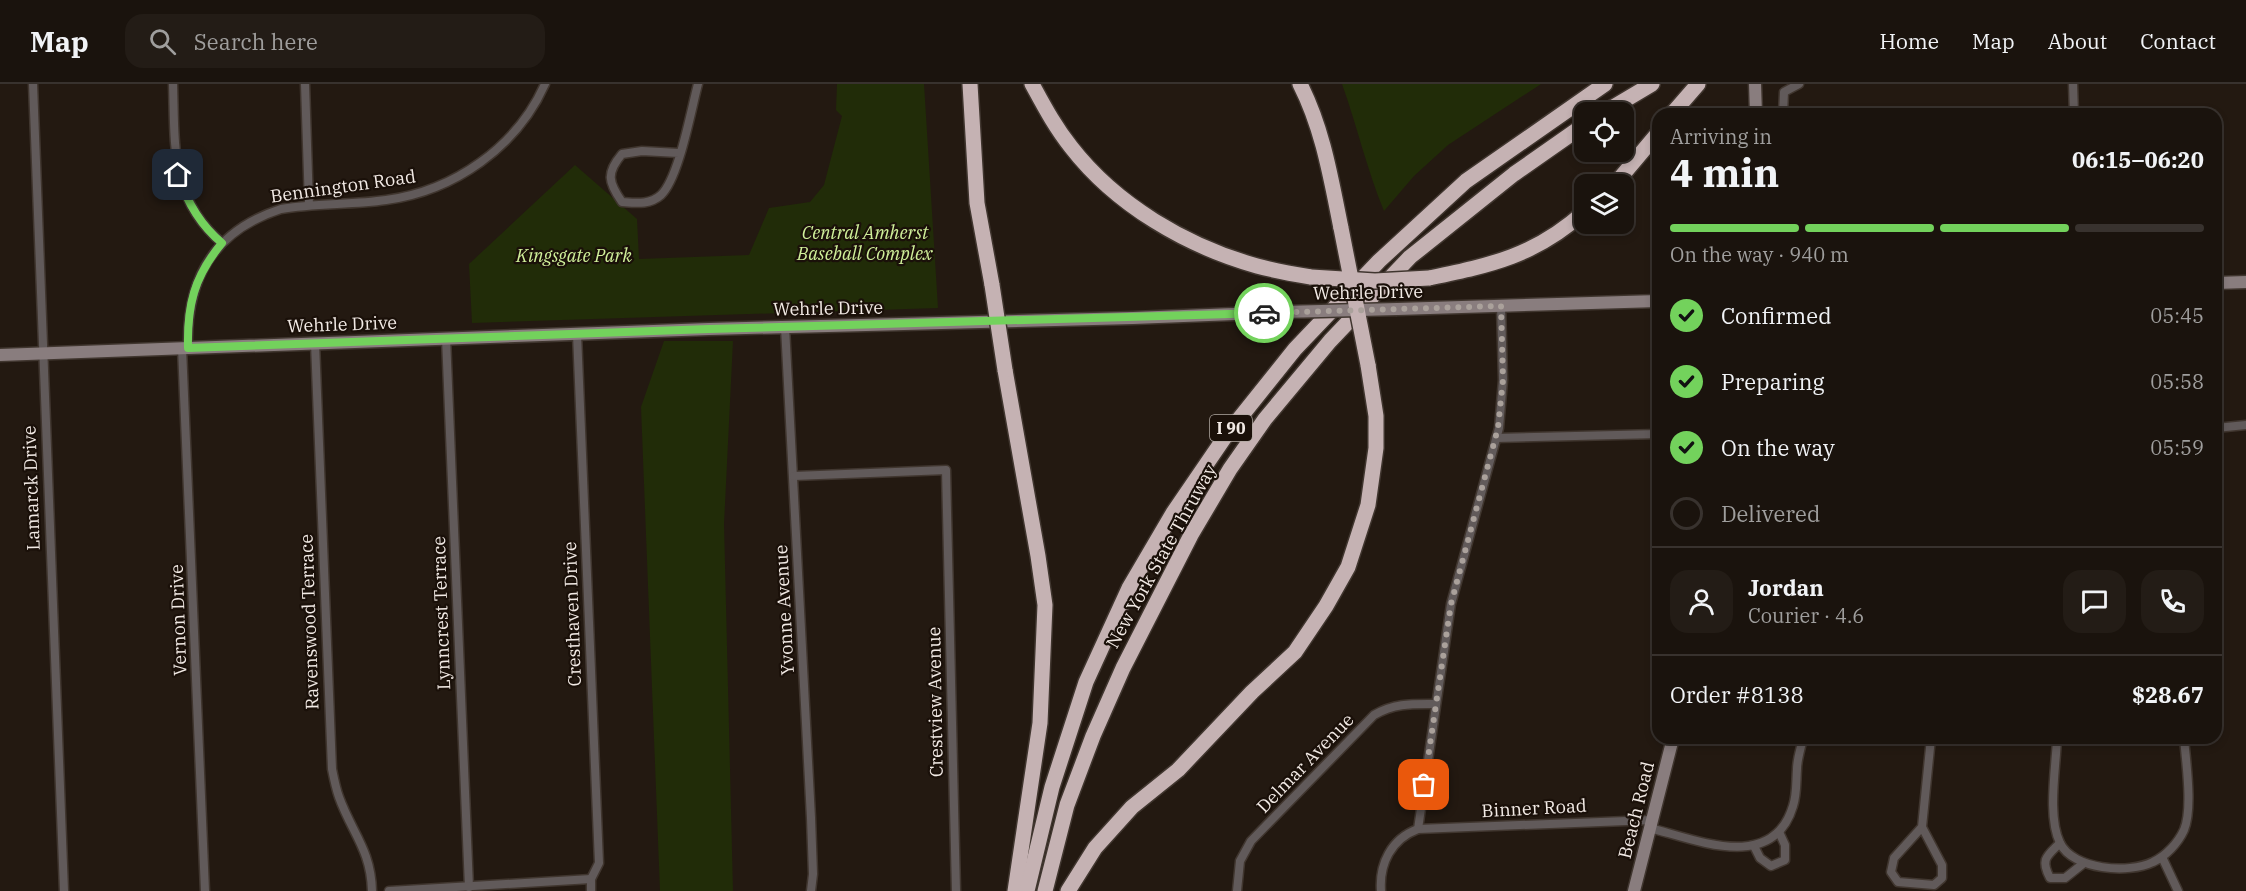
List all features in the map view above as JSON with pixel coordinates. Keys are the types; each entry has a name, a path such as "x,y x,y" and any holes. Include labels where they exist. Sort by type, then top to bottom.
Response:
{"highway":[{"path":"970,84 977,203 1045,605 1040,723 1015,891"},
{"path":"1032,84 1050,117 1071,148 1138,210 1167,230 1216,252 1257,266 1311,278 1375,281 1429,278 1488,266 1527,252 1564,230 1574,221"},
{"path":"1068,891 1095,848 1132,807 1178,770 1294,652 1326,606 1348,567 1368,505 1375,457 1376,427 1368,365 1327,158 1308,99 1300,84"},
{"name":"New York State Thruway","path":"1027,891 1052,786 1086,682 1129,588 1173,513 1227,434 1295,348 1379,261 1466,181 1605,84"},
{"path":"1622,102 1652,84"},
{"path":"1677,108 1698,84"},
{"name":"New York State Thruway","path":"1045,891 1067,805 1093,736 1123,668 1191,535 1230,469 1259,427 1330,341 1410,256 1488,194 1574,132"},
{"path":"1623,174 1652,140"}],"street":[{"name":"Lamarck Drive","path":"33,84 64,891"},
{"path":"173,84 176,158 183,191 201,222 222,243"},
{"path":"305,84 309,205"},
{"name":"Bennington Road","path":"185,348 194,288 201,272 222,243 236,230 265,214 281,209 397,198 432,189 452,180 484,160 504,142 532,109 546,84"},
{"path":"679,153 642,150 622,154 611,166 611,186 622,201 642,204 661,195 672,178 679,153 698,84"},
{"path":"1783,108 1784,92 1799,84"},
{"path":"2073,84 2074,108"},
{"path":"1755,85 1756,108"},
{"path":"2222,283 2246,282"},
{"name":"Wehrle Drive","path":"0,355 446,338 1652,301"},
{"path":"1381,891 1382,870 1386,858 1401,838 1418,829 1451,604 1496,438 1503,380 1501,306"},
{"name":"Yvonne Avenue","path":"785,327 811,818 813,874 811,891"},
{"name":"Cresthaven Drive","path":"577,334 599,864 591,879 591,891"},
{"name":"Lynncrest Terrace","path":"446,338 469,887"},
{"name":"Ravenswood Terrace","path":"315,343 332,770 339,797 364,848 372,872 372,891"},
{"name":"Vernon Drive","path":"185,348 205,891"},
{"path":"2222,427 2246,425"},
{"path":"1496,438 1652,434"},
{"name":"Crestview Avenue","path":"794,476 946,470 956,891"},
{"name":"Delmar Avenue","path":"1237,891 1240,861 1251,841 1374,716 1385,709 1404,703 1436,704"},
{"name":"Beach Road","path":"1634,891 1671,744"},
{"path":"1779,832 1785,844 1785,860 1771,866 1760,858 1754,846 1766,842 1779,832 1790,816 1794,803 1802,744"},
{"path":"1922,827 1894,858 1891,872 1898,882 1934,885 1942,878 1942,865 1922,827 1930,744"},
{"path":"2057,744 2054,813 2060,843 2073,858 2084,863 2126,868 2143,866 2162,857 2180,838 2188,814 2184,744"},
{"name":"Binner Road","path":"1418,829 1651,824 1731,847 1754,846"},
{"path":"2060,843 2046,858 2044,867 2050,878 2065,878 2084,863"},
{"path":"2162,857 2178,891"},
{"path":"388,891 591,879"}],"green space":[{"name":"Central Amherst Baseball Complex","path":"837,84 924,84 938,308 472,323 469,264 575,165 637,219 639,259 749,255 769,208 810,202 824,185 842,116 836,110"},
{"path":"1342,84 1541,84 1448,145 1414,176 1384,211"},
{"path":"664,341 733,341 724,524 733,891 660,891 641,407"}],"way so far":[{"path":"1264,313 1501,306 1503,380 1498,428 1451,604 1424,785"}],"route":[{"path":"178,175 183,191 197,217 222,243 201,272 194,288 187,323 188,348 709,329 1264,313"}],"park label":[{"name":"Kingsgate Park","path":"574,255"}]}
